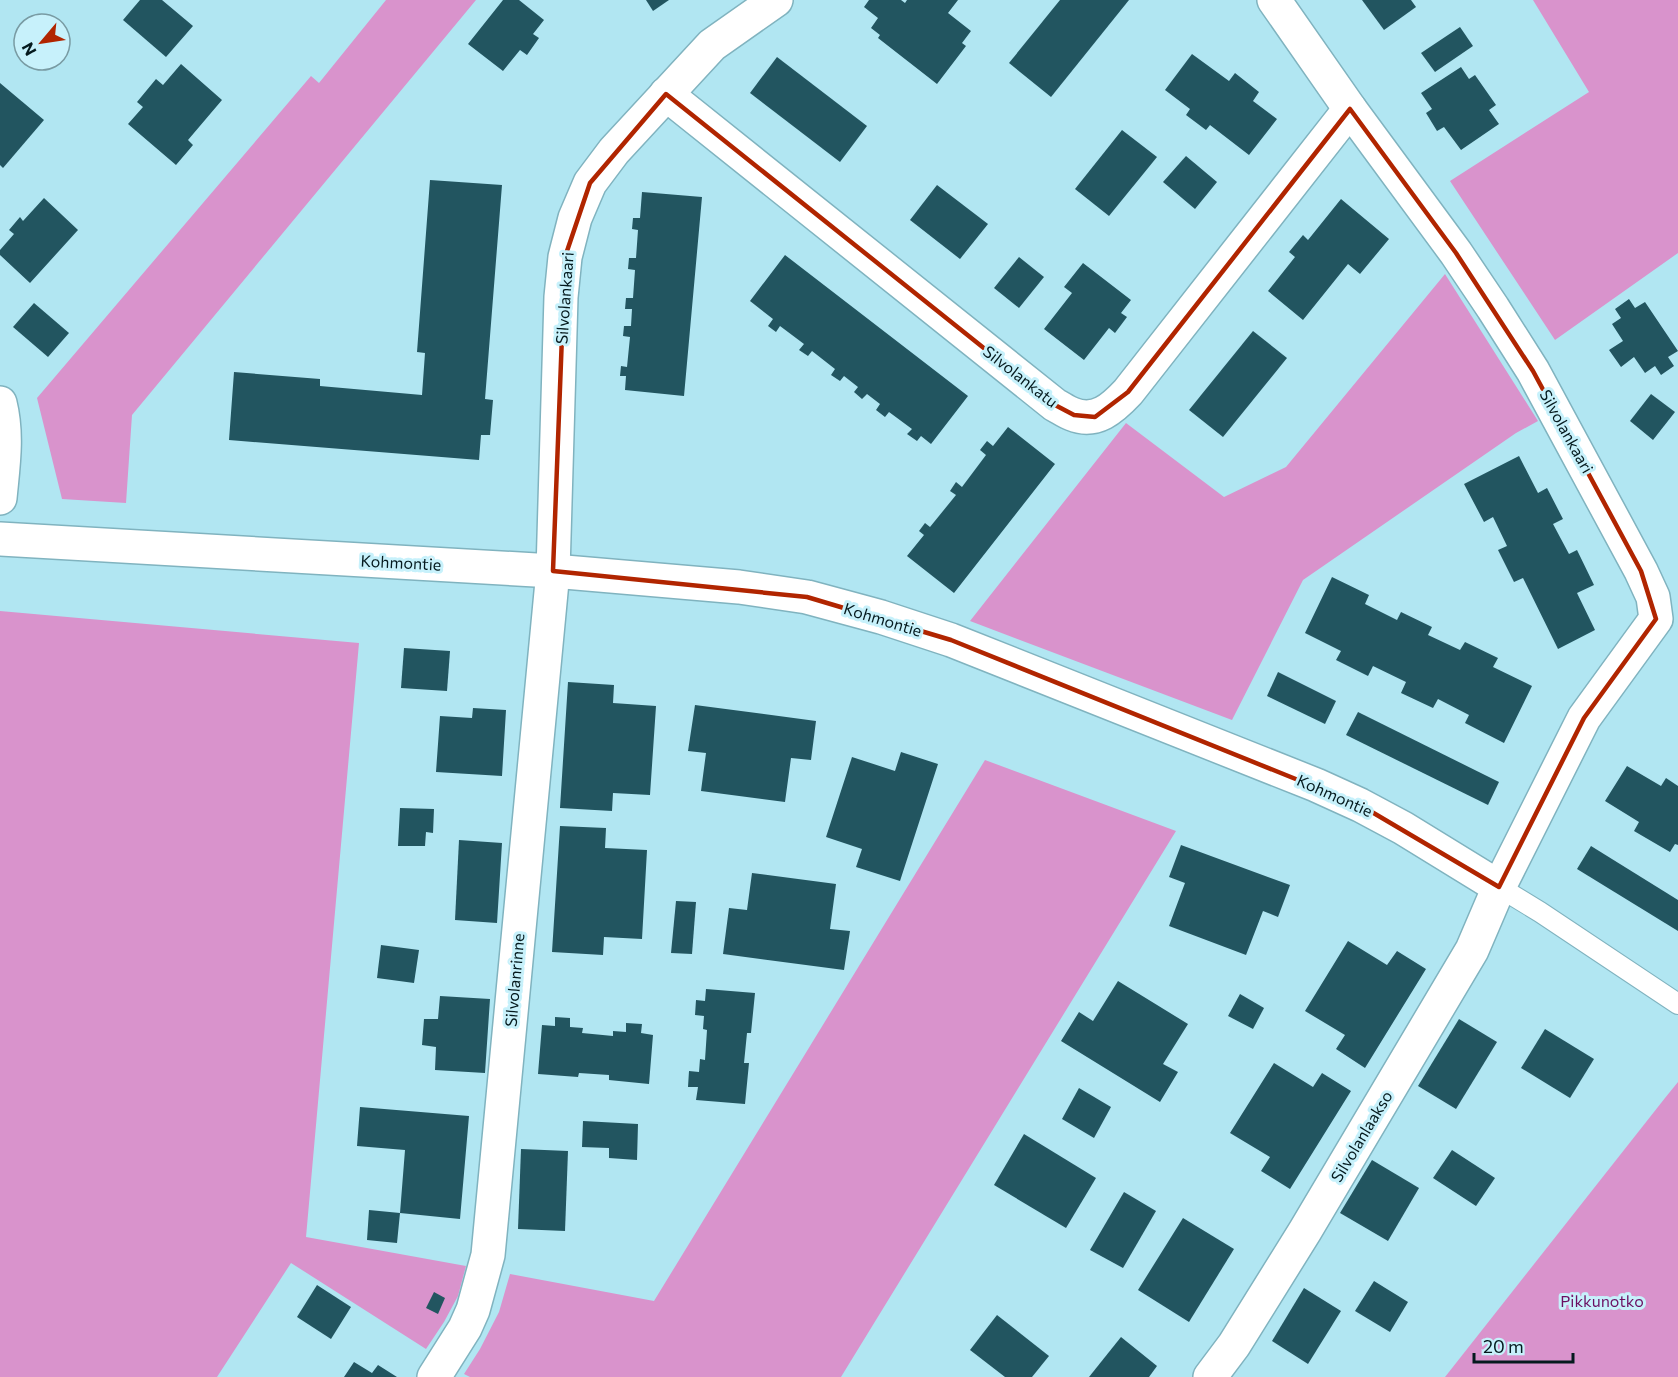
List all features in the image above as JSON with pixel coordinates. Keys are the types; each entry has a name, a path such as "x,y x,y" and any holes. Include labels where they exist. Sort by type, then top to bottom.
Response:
{"street":[{"name":"Silvolankaari","path":"554,571 561,297 565,257 575,218 590,183 614,151 666,94 712,45 776,0"},
{"name":"Silvolankaari","path":"1275,0 1350,109 1456,253 1533,370 1653,597 1667,619 1584,718 1499,887"},
{"name":"Silvolankatu","path":"666,94 1055,405 1074,415 1095,417 1114,407 1128,393 1350,109"},
{"path":"0,403 4,421 0,498"},
{"name":"Kohmontie","path":"0,539 554,571 739,586 807,597 881,617 951,640 1316,785 1403,828 1499,887"},
{"name":"Silvolanrinne","path":"434,1377 465,1328 473,1310 488,1255 554,571"},
{"name":"Silvolanlaakso","path":"1210,1377 1234,1345 1305,1231 1472,950 1499,887"}],"lane":[{"name":"Kohmontie","path":"1499,887 1678,1004"}],"highlighted area":[{"path":"666,94 1055,405 1074,415 1095,417 1128,392 1350,109 1456,253 1533,371 1641,571 1656,619 1584,718 1499,887 1360,805 951,640 807,597 553,571 565,257 590,183"}],"green space":[{"path":"386,0 476,0 132,415 126,503 62,499 37,398 311,76 319,83"},
{"path":"1533,0 1678,0 1678,253 1555,340 1450,181 1589,92"},
{"path":"1445,274 1538,421 1516,433 1303,580 1232,720 970,621 1126,423 1224,497 1286,467"},
{"path":"0,611 359,643 306,1237 466,1266 458,1296 426,1349 291,1263 217,1377 0,1377"},
{"path":"985,760 1176,831 841,1377 470,1377 464,1374 499,1312 510,1274 654,1301"},
{"name":"Pikkunotko","path":"1678,1082 1678,1377 1445,1377 1665,1098"}],"building":[{"path":"140,0 162,0 193,26 166,57 123,20"},
{"path":"503,0 519,0 544,20 533,34 539,38 527,55 520,50 503,71 468,44"},
{"path":"646,0 669,0 653,11"},
{"path":"869,0 901,0 905,3 907,0 958,0 948,13 971,31 962,43 966,46 937,84 878,38 880,35 871,28 878,18 864,7"},
{"path":"1060,0 1129,0 1051,97 1009,63"},
{"path":"1362,0 1411,0 1416,7 1384,30"},
{"path":"1460,27 1473,46 1435,72 1421,53"},
{"path":"1192,54 1229,81 1235,73 1259,92 1253,101 1277,119 1249,155 1210,125 1206,130 1186,115 1190,109 1165,90"},
{"path":"777,57 867,126 840,162 750,93"},
{"path":"181,64 222,100 188,140 193,145 176,165 128,124 143,107 137,102 156,79 163,85"},
{"path":"1461,67 1469,79 1475,75 1496,105 1489,110 1499,124 1461,150 1444,127 1437,131 1426,113 1432,109 1421,93"},
{"path":"0,83 44,120 3,168 0,165"},
{"path":"1122,130 1157,157 1109,216 1075,189"},
{"path":"1186,156 1217,182 1195,209 1163,182"},
{"path":"430,180 502,185 485,399 493,400 490,435 481,435 479,460 229,440 234,372 320,379 320,386 422,395 425,353 417,352"},
{"path":"937,185 988,224 960,259 910,220"},
{"path":"642,192 702,197 684,396 625,390 626,376 620,376 621,366 627,367 630,337 623,336 624,326 631,326 632,309 625,309 626,298 633,298 635,270 628,269 629,258 636,258 638,230 632,229 633,218 640,218"},
{"path":"44,198 78,230 30,283 0,255 0,250 14,234 9,230 20,217 23,221"},
{"path":"1341,199 1389,239 1360,274 1348,264 1303,320 1268,291 1295,257 1289,252 1303,235 1308,240"},
{"path":"785,255 968,396 931,444 921,436 917,441 907,434 912,429 889,412 885,417 876,410 880,404 867,394 862,399 854,392 858,387 844,376 840,381 831,375 835,369 812,351 808,356 799,350 804,344 780,326 776,332 768,326 773,319 750,301"},
{"path":"1019,257 1044,277 1019,308 994,288"},
{"path":"1083,263 1131,300 1121,313 1127,317 1115,333 1109,328 1084,360 1044,329 1072,293 1064,287"},
{"path":"1629,299 1635,308 1645,302 1678,351 1668,357 1674,366 1661,375 1655,366 1645,373 1634,357 1621,367 1609,350 1623,341 1612,324 1621,318 1615,309"},
{"path":"34,303 69,333 48,357 13,327"},
{"path":"1253,331 1287,358 1223,437 1189,410"},
{"path":"1651,394 1675,412 1653,440 1630,421"},
{"path":"1008,427 1055,464 954,593 907,556 924,535 919,531 925,523 930,527 956,495 950,491 956,482 962,487 986,455 980,450 987,441 993,446"},
{"path":"1519,456 1538,493 1547,488 1563,519 1553,524 1569,554 1577,550 1594,585 1577,593 1595,630 1558,649 1523,578 1514,582 1498,550 1507,546 1493,517 1484,522 1464,484"},
{"path":"1332,577 1369,595 1365,604 1397,620 1401,612 1432,627 1428,635 1460,650 1465,642 1498,658 1493,667 1532,686 1504,743 1465,723 1469,715 1438,699 1433,708 1401,693 1406,682 1373,666 1368,676 1336,660 1341,651 1305,633"},
{"path":"404,648 450,651 447,691 401,688"},
{"path":"1278,672 1336,701 1325,724 1267,696"},
{"path":"568,682 614,685 613,703 656,706 650,795 613,793 612,811 560,808"},
{"path":"695,705 816,721 811,760 791,758 785,802 701,791 706,753 688,751"},
{"path":"473,708 506,710 502,776 436,772 440,716 472,718"},
{"path":"1358,712 1499,782 1488,805 1346,735"},
{"path":"901,752 938,764 900,881 856,867 862,849 826,837 852,757 895,771"},
{"path":"1627,766 1661,786 1666,778 1678,786 1678,845 1675,844 1670,852 1634,831 1639,822 1605,801"},
{"path":"400,808 434,809 433,833 426,832 425,846 398,846"},
{"path":"560,826 606,828 605,848 647,850 642,939 604,937 603,955 552,952"},
{"path":"459,840 502,843 497,923 455,920"},
{"path":"1181,845 1290,885 1278,917 1263,911 1246,955 1169,926 1185,883 1169,877"},
{"path":"1591,846 1678,900 1678,931 1577,869"},
{"path":"752,873 836,884 830,929 850,931 844,970 723,954 729,908 747,910"},
{"path":"676,901 696,902 692,954 671,953"},
{"path":"1348,941 1387,965 1397,951 1426,969 1365,1068 1336,1049 1345,1035 1305,1011"},
{"path":"381,945 419,950 414,983 377,978"},
{"path":"1118,981 1188,1024 1163,1064 1178,1072 1160,1102 1061,1041 1079,1012 1093,1021"},
{"path":"706,989 755,993 751,1033 747,1033 744,1063 749,1063 745,1104 696,1100 698,1087 688,1087 689,1071 699,1072 700,1059 705,1060 707,1030 703,1029 704,1016 695,1015 696,1000 705,1001"},
{"path":"1240,994 1264,1008 1253,1029 1228,1016"},
{"path":"440,996 490,999 485,1073 435,1070 436,1047 422,1045 424,1019 438,1019"},
{"path":"555,1017 570,1018 570,1027 583,1028 582,1033 613,1036 613,1031 626,1032 626,1023 642,1024 641,1033 653,1035 649,1084 609,1080 609,1075 579,1073 578,1077 538,1074 542,1025 555,1026"},
{"path":"1459,1019 1497,1042 1456,1109 1418,1086"},
{"path":"1545,1029 1594,1059 1570,1098 1521,1068"},
{"path":"1274,1063 1313,1087 1322,1073 1351,1091 1290,1189 1261,1171 1270,1157 1230,1133"},
{"path":"1079,1088 1111,1107 1094,1138 1062,1119"},
{"path":"360,1107 469,1116 460,1219 400,1213 405,1150 357,1146"},
{"path":"583,1121 638,1124 637,1160 609,1158 609,1148 582,1147"},
{"path":"1024,1134 1096,1178 1066,1228 994,1185"},
{"path":"521,1149 568,1151 565,1231 518,1229"},
{"path":"1452,1150 1495,1178 1476,1206 1433,1178"},
{"path":"1372,1160 1419,1188 1388,1241 1340,1213"},
{"path":"1124,1192 1156,1211 1123,1268 1090,1250"},
{"path":"369,1210 400,1213 397,1243 367,1240"},
{"path":"1183,1218 1234,1249 1189,1322 1138,1290"},
{"path":"1374,1281 1408,1302 1390,1332 1355,1311"},
{"path":"317,1285 351,1307 331,1339 297,1317"},
{"path":"1304,1288 1341,1311 1308,1364 1272,1341"},
{"path":"434,1292 445,1298 438,1314 426,1308"},
{"path":"997,1315 1049,1356 1032,1377 1005,1377 970,1350"},
{"path":"1121,1337 1157,1366 1149,1377 1089,1377"},
{"path":"354,1362 372,1373 378,1365 397,1377 344,1377"}]}
